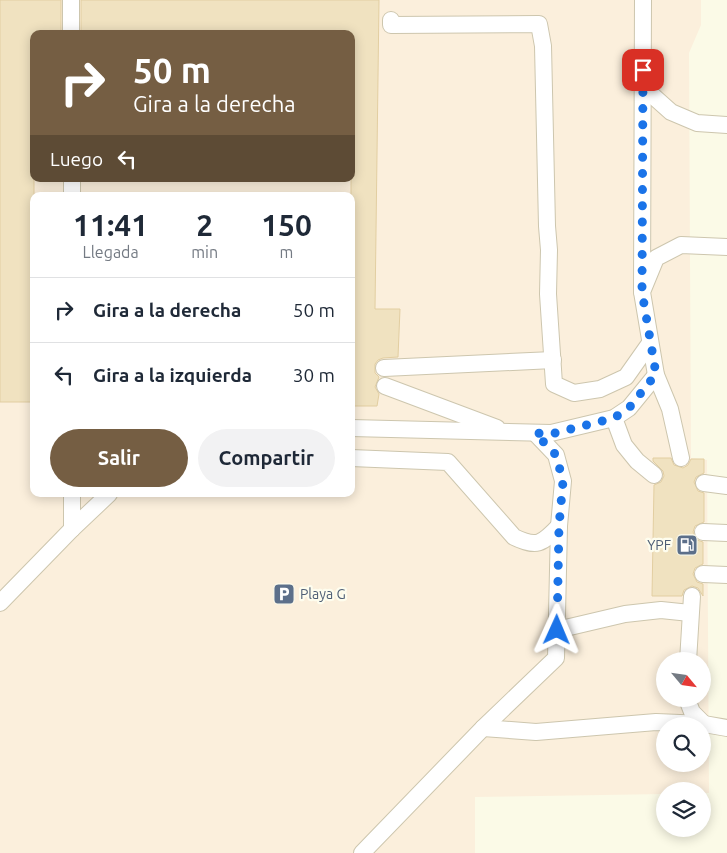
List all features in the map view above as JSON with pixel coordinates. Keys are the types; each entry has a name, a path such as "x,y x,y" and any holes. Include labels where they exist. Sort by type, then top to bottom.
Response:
{"lane":[{"path":"71,0 71,30"},
{"path":"643,0 642,292 656,374 670,409 681,458"},
{"path":"391,20 391,24 539,24 543,46 549,250 548,294 554,384 574,393 600,389 626,377 650,344"},
{"path":"643,87 671,112 697,123 727,125"},
{"path":"642,292 656,258 681,245 727,247"},
{"path":"384,368 553,360"},
{"path":"355,428 551,434 614,418 629,408 656,374"},
{"path":"384,386 509,432"},
{"path":"614,418 624,445 637,461 654,475"},
{"path":"362,853 483,728 556,658 559,526 563,481 556,455 535,433"},
{"path":"355,458 448,462 514,537 528,544 546,541 559,526"},
{"path":"704,483 727,486"},
{"path":"72,497 72,530"},
{"path":"0,604 106,497"},
{"path":"704,532 727,533"},
{"path":"703,574 727,575"},
{"path":"688,652 692,596"},
{"path":"557,630 625,614 661,610 690,613"},
{"path":"483,728 536,732 656,722"},
{"path":"711,725 727,728"}],"shaded area":[{"path":"0,0 701,0 701,25 689,53 691,458 707,460 708,652 656,652 656,708 708,708 709,717 656,717 656,772 709,772 709,782 656,782 656,794 475,797 475,853 0,853"}],"building":[{"path":"0,0 61,0 61,30 30,30 30,182 34,182 34,192 30,192 30,402 0,402"},
{"path":"81,0 379,0 375,309 400,309 398,357 383,358 375,364 375,373 379,377 375,387 379,394 377,406 355,406 355,192 351,192 351,182 355,182 355,30 81,30"},
{"path":"653,458 671,458 674,465 683,468 688,465 691,459 704,459 704,473 696,477 694,482 698,491 704,493 704,522 695,526 693,532 697,540 703,542 703,564 695,568 693,574 697,582 703,584 703,596 698,588 692,586 684,590 682,596 652,596 654,485 661,482 664,476 663,471 653,461"}],"place":[{"name":"YPF","path":"687,545"},
{"name":"Playa G","path":"284,594"}],"route":[{"path":"557,630 559,526 563,481 556,455 535,433 551,434 614,418 629,408 656,374 642,292 643,70"}]}
